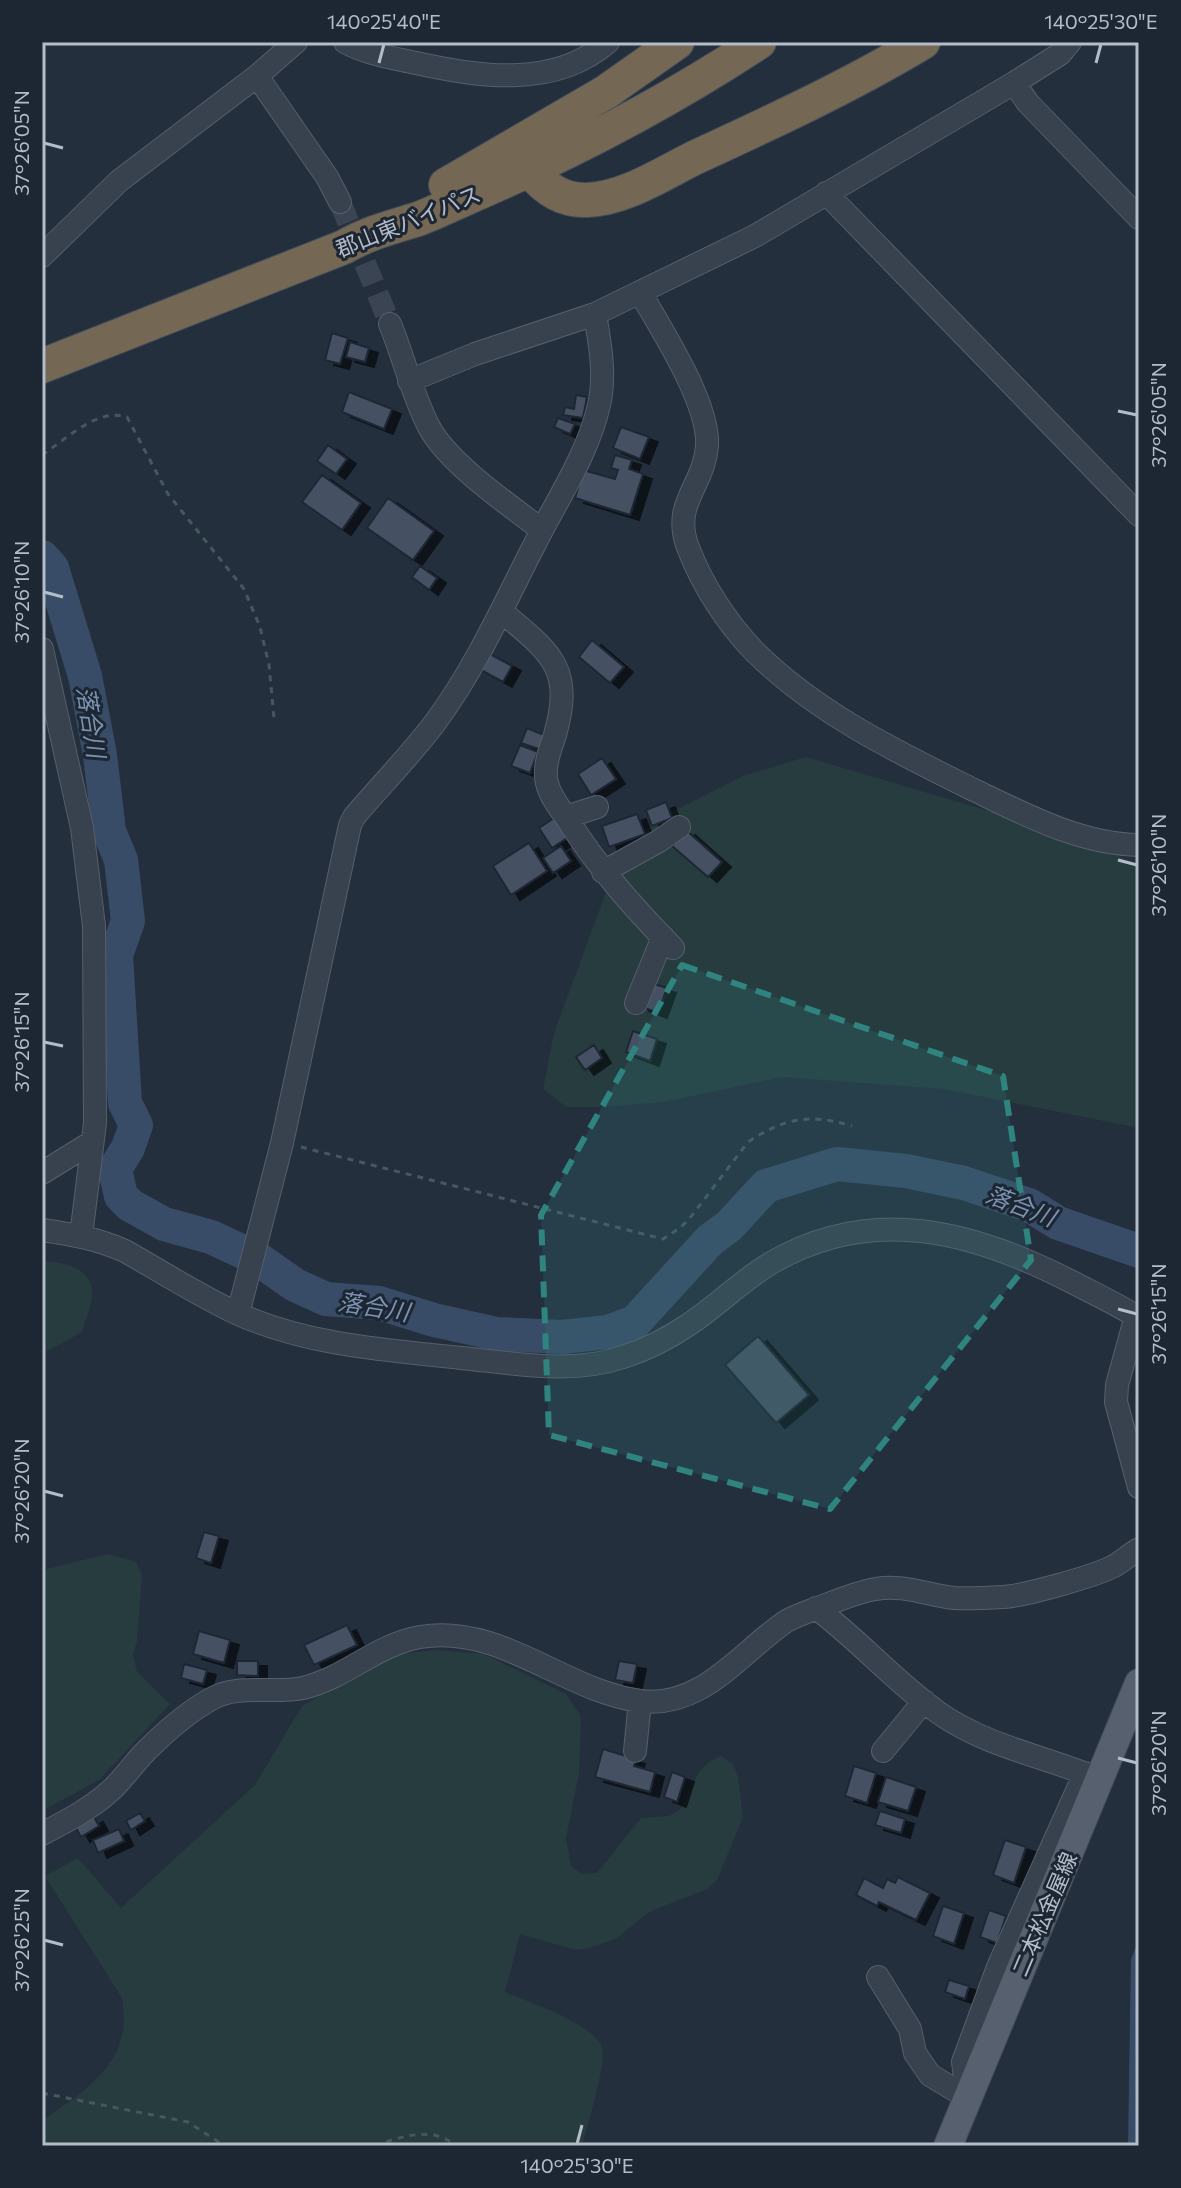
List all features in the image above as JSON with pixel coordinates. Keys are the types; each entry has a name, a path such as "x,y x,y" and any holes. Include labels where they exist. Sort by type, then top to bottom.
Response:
{"highway":[{"path":"354,241 606,92 677,42"},
{"name":"郡山東バイパス","path":"42,366 354,241 420,218 530,170 654,105 759,42"},
{"path":"530,170 548,189 567,198 589,200 628,190 840,88 923,42"}],"main road":[{"name":"二本松金屋線","path":"948,2146 1092,1776 1139,1683"}],"street":[{"path":"42,256 119,181 257,76 296,42"},
{"path":"345,42 377,55 417,64 506,78 532,75 571,64 608,42"},
{"path":"409,381 475,354 595,314 755,236 1014,83 1060,54 1070,42"},
{"path":"257,76 327,177 340,202"},
{"path":"1014,83 1028,103 1139,218"},
{"path":"826,193 1139,515"},
{"path":"640,292 683,371 704,419 707,446 703,465 688,495 682,529 685,540 713,598 754,651 840,718 888,748 1070,833 1119,845 1139,845"},
{"path":"238,1314 282,1143 350,825 435,722 502,612 574,471 593,427 599,404 601,353 595,314"},
{"path":"390,324 430,430 462,466 542,530"},
{"path":"502,612 544,647 559,675 563,708 546,770 547,785 603,872 668,943 636,1003"},
{"path":"42,649 82,828 94,926 96,1074 81,1236"},
{"path":"566,817 597,807"},
{"path":"603,872 679,827"},
{"path":"42,1173 92,1142"},
{"path":"42,1230 81,1236 125,1251 238,1314 301,1335 363,1348 543,1366 582,1365 621,1358 648,1347 688,1326 769,1264 795,1251 855,1231 888,1229 952,1235 984,1243 1048,1270 1137,1317 1117,1385 1116,1402 1139,1487"},
{"path":"42,1834 109,1792 146,1751 215,1697 247,1691 285,1691 305,1687 326,1680 379,1650 423,1636 461,1637 490,1643 578,1682 640,1701 681,1699 703,1688 787,1620 816,1608 878,1588 921,1590 952,1598 1006,1597 1095,1574 1139,1549"},
{"path":"816,1608 941,1714 986,1737 1092,1776"},
{"path":"635,1751 640,1701"},
{"path":"883,1751 924,1701"},
{"path":"878,1977 910,2029 915,2053 930,2075 968,2098"}],"path":[{"path":"42,455 99,418 112,414 127,417 168,494 244,589 269,665 274,718"},
{"path":"282,1143 663,1239 690,1218 748,1142 762,1133 783,1122 824,1118 852,1126"},
{"path":"42,2093 188,2122 225,2146"},
{"path":"375,2146 412,2134 449,2140 455,2146"}],"highlighted area":[{"path":"682,965 1003,1076 1031,1260 830,1509 549,1435 541,1215"}],"green space":[{"path":"806,757 1033,824 1139,864 1139,1128 944,1089 782,1077 664,1102 605,1107 566,1107 543,1089 554,1033 605,895 652,822 743,776"},
{"path":"42,1261 58,1262 82,1272 91,1284 92,1293 82,1332 42,1354"},
{"path":"108,1554 136,1562 142,1575 137,1641 133,1655 137,1672 170,1704 99,1780 42,1811 42,1570"},
{"path":"436,1650 484,1654 566,1694 581,1717 579,1773 566,1838 571,1866 582,1874 597,1873 641,1818 669,1816 680,1810 699,1772 709,1762 721,1756 733,1764 738,1777 743,1817 717,1880 707,1889 649,1912 617,1938 590,1948 576,1950 520,1934 505,1992 573,2022 596,2038 602,2047 599,2081 582,2146 42,2146 42,2121 76,2097 104,2071 121,2040 124,2020 122,1998 45,1876 78,1858 121,1908 255,1785 302,1706 390,1655"}],"water":[{"path":"1139,1939 1139,2146 1128,2146 1131,1959"}],"building":[{"path":"332,333 348,338 340,364 325,360"},
{"path":"350,342 369,348 365,362 346,357"},
{"path":"349,392 392,409 384,429 342,412"},
{"path":"576,395 587,397 583,418 563,415 565,407 574,409"},
{"path":"558,418 575,424 570,434 554,427"},
{"path":"621,427 649,437 640,459 613,448"},
{"path":"328,445 347,459 336,474 317,461"},
{"path":"615,455 632,460 629,469 643,474 630,515 575,498 583,470 615,479 618,470 611,468"},
{"path":"322,475 361,503 342,530 302,502"},
{"path":"388,498 434,531 413,560 367,528"},
{"path":"420,566 437,578 429,590 412,577"},
{"path":"592,640 624,667 610,683 579,657"},
{"path":"490,654 512,666 503,682 481,670"},
{"path":"527,728 544,735 539,749 521,743"},
{"path":"520,745 538,752 530,773 511,766"},
{"path":"602,758 616,779 591,795 578,774"},
{"path":"666,802 672,818 652,826 646,810"},
{"path":"637,814 645,834 609,847 602,826"},
{"path":"554,818 567,838 552,848 539,828"},
{"path":"686,830 722,862 708,877 672,846"},
{"path":"529,843 547,871 511,895 493,866"},
{"path":"561,846 571,861 553,873 543,858"},
{"path":"648,982 667,988 658,1013 640,1006"},
{"path":"633,1031 657,1039 650,1061 626,1052"},
{"path":"594,1045 602,1058 585,1070 576,1057"},
{"path":"758,1336 809,1395 776,1423 725,1365"},
{"path":"204,1532 219,1536 211,1563 196,1558"},
{"path":"347,1625 357,1645 314,1665 304,1645"},
{"path":"199,1631 230,1640 224,1663 193,1654"},
{"path":"237,1661 258,1661 258,1676 237,1675"},
{"path":"619,1661 637,1664 633,1683 615,1680"},
{"path":"184,1664 207,1670 203,1684 181,1678"},
{"path":"603,1749 636,1759 634,1766 655,1772 650,1792 595,1777"},
{"path":"854,1766 876,1773 867,1803 845,1796"},
{"path":"672,1772 685,1777 677,1802 664,1797"},
{"path":"886,1777 916,1787 908,1811 878,1802"},
{"path":"880,1811 905,1819 901,1833 875,1825"},
{"path":"140,1813 145,1821 131,1830 126,1821"},
{"path":"94,1817 99,1826 81,1837 76,1828"},
{"path":"119,1829 124,1841 98,1853 93,1840"},
{"path":"1005,1840 1026,1847 1014,1883 993,1875"},
{"path":"898,1877 930,1893 916,1920 856,1895 864,1878 883,1888 887,1879 895,1883"},
{"path":"943,1906 964,1913 954,1944 933,1936"},
{"path":"989,1910 1006,1916 997,1943 980,1937"},
{"path":"949,1980 969,1986 965,1999 945,1992"}],"waterway":[{"name":"落合川","path":"42,557 52,568 85,676 100,755 109,831 121,860 128,921 116,955 125,1103 136,1125 128,1148 115,1169 121,1196 130,1205 164,1224 211,1237 258,1259 295,1285 326,1299 379,1303 434,1320 497,1334 562,1337 608,1332 635,1322 710,1240 729,1226 766,1186 837,1164 906,1171 964,1183 1029,1205 1058,1223 1139,1251"}],"tunnel":[{"path":"340,202 390,324"}]}
